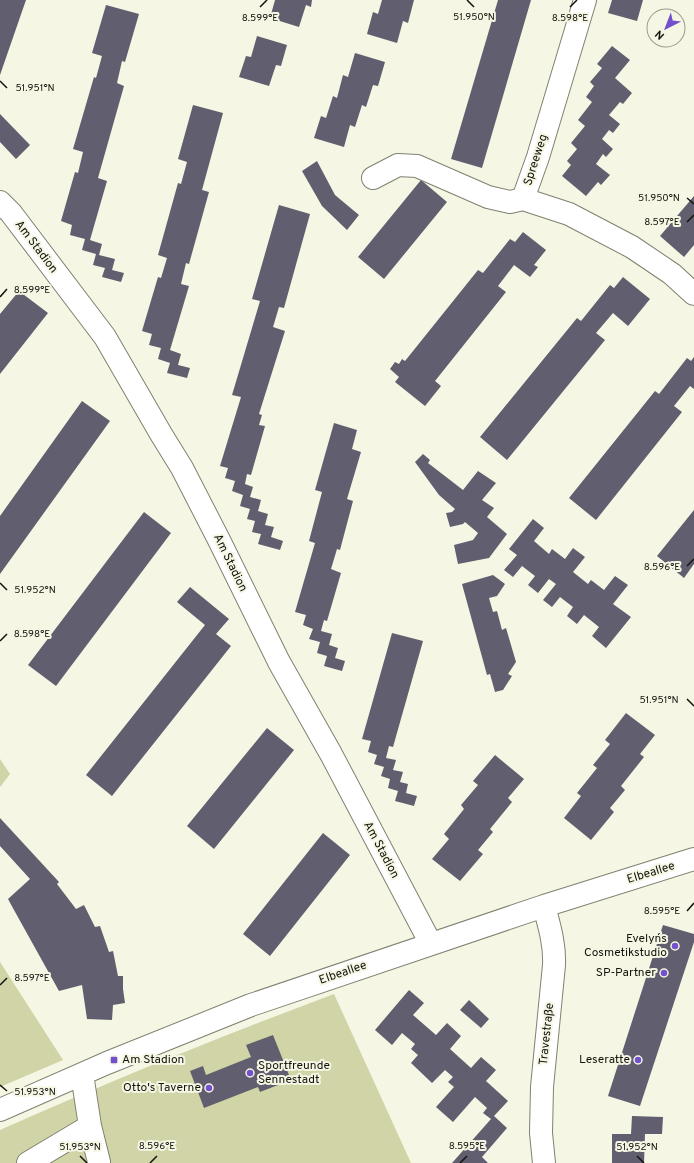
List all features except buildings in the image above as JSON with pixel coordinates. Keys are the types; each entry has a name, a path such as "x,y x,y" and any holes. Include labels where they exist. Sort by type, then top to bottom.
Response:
{"street":[{"name":"Spreeweg","path":"585,0 538,157 523,199 569,214 632,248 672,274 694,294"},
{"path":"373,178 398,165 417,166 488,197 510,202 523,199"},
{"name":"Am Stadion","path":"0,202 11,213 105,337 182,468 279,662 331,754 431,944"},
{"name":"Elbeallee","path":"0,1110 114,1060 251,1005 544,906 694,859"},
{"name":"Travestraße","path":"544,906 552,934 554,965 542,1087 542,1133 544,1163"},
{"path":"82,1074 90,1126 100,1162 99,1163"},
{"path":"28,1163 90,1126"}],"green space":[{"path":"0,759 10,774 0,787"},
{"path":"0,962 63,1060 0,1087"},
{"path":"334,994 411,1163 0,1163 0,1130 166,1059"}],"place":[{"name":"Evelyn´s Cosmetikstudio","path":"675,946"},
{"name":"SP-Partner","path":"664,973"},
{"name":"Am Stadion","path":"114,1060"},
{"name":"Leseratte","path":"638,1060"},
{"name":"Sportfreunde Sennestadt","path":"250,1073"},
{"name":"Otto's Taverne","path":"209,1088"}]}
